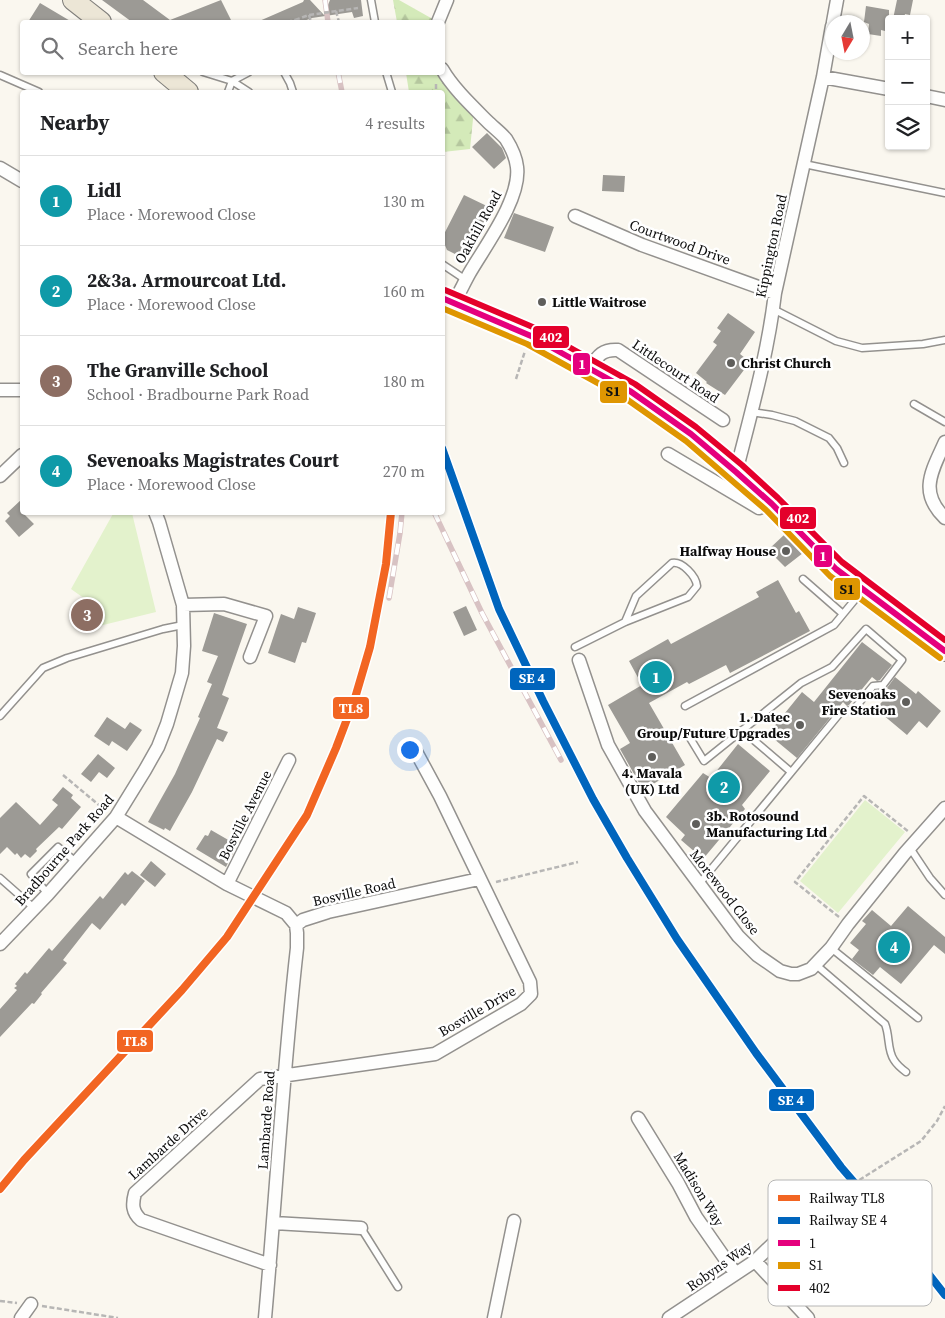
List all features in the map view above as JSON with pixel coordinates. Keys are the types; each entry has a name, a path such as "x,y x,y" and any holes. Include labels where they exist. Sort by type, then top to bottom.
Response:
{"main road":[{"path":"73,0 98,20"},
{"path":"168,75 186,90"},
{"path":"448,301 531,336 638,396 690,434 736,472 772,504 836,569 945,651"}],"street":[{"path":"439,20 447,0"},
{"name":"Kippington Road","path":"834,15 837,0"},
{"name":"Kippington Road","path":"736,472 751,412 773,309 774,292 826,60"},
{"name":"Oakhill Road","path":"445,73 474,109 505,139 514,154 518,168 517,182 512,197 499,224 466,280 448,301"},
{"path":"823,76 885,88"},
{"path":"930,97 945,100"},
{"path":"0,168 20,181"},
{"name":"Courtwood Drive","path":"575,216 642,245 774,292"},
{"name":"Littlecourt Road","path":"590,368 598,355 607,350 618,350 723,420"},
{"path":"0,390 20,390"},
{"path":"945,442 930,476 929,485 932,501 945,518"},
{"path":"668,454 759,508 772,504"},
{"path":"0,476 20,457"},
{"name":"Bradbourne Park Road","path":"0,944 48,894 116,817 146,770 167,724 182,672 183,605 156,515"},
{"path":"183,605 224,604 266,616 250,657"},
{"name":"Morewood Close","path":"577,653 608,746 645,812 738,936 772,967 785,974 798,974 810,969 831,948 848,924 945,808"},
{"name":"Bosville Drive","path":"284,1076 434,1054 528,999 532,990 530,982 440,796 414,748"},
{"name":"Bosville Avenue","path":"227,884 289,760"},
{"path":"116,817 227,884 286,914 296,924"},
{"name":"Bosville Road","path":"296,924 328,912 481,882"},
{"name":"Lambarde Road","path":"265,1318 274,1223 284,1076 297,948 296,924"},
{"name":"Lambarde Drive","path":"270,1265 148,1223 135,1214 132,1203 135,1193 260,1079 284,1076"},
{"name":"Madison Way","path":"638,1118 696,1216 735,1273"},
{"path":"494,1318 514,1222"},
{"path":"274,1223 361,1228"},
{"name":"Robyns Way","path":"669,1318 755,1261 768,1249"},
{"path":"755,1261 768,1275"},
{"path":"21,1318 31,1304"},
{"path":"797,1306 808,1318"}],"lane":[{"path":"371,0 375,20"},
{"path":"0,75 34,90"},
{"path":"213,75 232,81 246,90"},
{"path":"229,90 232,81 244,75"},
{"path":"286,75 292,90"},
{"path":"387,75 391,90"},
{"path":"804,164 945,193"},
{"path":"445,266 466,280"},
{"path":"773,309 836,341 862,348 923,344 945,340"},
{"path":"914,404 945,422"},
{"path":"751,412 772,415 795,422 829,438 837,448 844,463"},
{"path":"577,653 625,622 688,597 698,586 697,581 680,563 672,563 636,596 625,622"},
{"path":"803,578 843,614"},
{"path":"685,706 834,625 863,590"},
{"path":"0,716 43,668 67,658 163,629 184,625"},
{"path":"690,738 704,761 800,683 832,667 866,629 902,660 882,685 874,686 854,709 840,713 699,884"},
{"path":"742,730 791,772"},
{"path":"914,843 930,878 945,895"},
{"path":"48,894 31,874 58,847 76,862"},
{"path":"0,878 34,908"},
{"path":"831,948 918,1018"},
{"path":"815,964 885,1024 894,1061 906,1072"},
{"path":"361,1228 398,1287"}],"path":[{"path":"295,20 309,15 358,8"},
{"path":"336,11 338,20"},
{"path":"309,15 310,20"},
{"path":"516,379 531,336"},
{"path":"63,775 102,808 116,817"},
{"path":"848,924 795,882 864,796 914,843"},
{"path":"481,882 578,862"},
{"path":"859,1180 922,1141 937,1121 945,1106"},
{"path":"31,1304 118,1318"}],"green space":[{"path":"393,0 399,0 434,20 397,20"},
{"path":"406,75 445,75 474,109 470,149 445,152 445,90 409,90"},
{"path":"112,515 132,515 156,612 95,627 92,604 71,589"},
{"path":"865,800 905,832 838,913 800,881"}],"building":[{"path":"102,0 143,0 170,20 129,20"},
{"path":"221,0 231,20 170,20"},
{"path":"304,0 310,0 324,15 330,0 361,0 363,16 354,18 352,12 306,20 262,20"},
{"path":"897,0 913,0 910,15 894,15"},
{"path":"40,3 69,20 29,20"},
{"path":"866,6 889,10 889,15 885,15 885,31 881,30 881,36 870,34 870,15 865,15"},
{"path":"487,133 502,148 506,158 494,169 472,147"},
{"path":"603,175 625,176 624,192 602,191"},
{"path":"464,195 491,208 468,254 463,251 455,254 447,250 445,232"},
{"path":"514,213 554,227 545,252 504,238"},
{"name":"Christ Church","path":"728,313 755,332 740,354 750,362 725,395 706,383 696,373 717,345 713,342 721,331 717,328"},
{"path":"20,501 20,515 25,515 34,524 19,537 5,521 10,516 7,513"},
{"name":"Halfway House","path":"785,534 803,553 785,567 768,550"},
{"path":"778,580 796,613 799,611 810,631 730,673 726,665 689,684 687,682 649,703 685,765 643,790 620,749 630,743 608,705 642,685 629,661 668,639 671,644 759,597 756,592"},
{"path":"466,606 477,630 464,636 453,612"},
{"path":"298,607 316,613 306,643 302,642 295,663 268,653 281,614 294,619"},
{"path":"214,613 247,624 222,695 229,698 217,728 228,732 223,742 217,739 192,792 170,831 165,828 164,830 148,822 175,774 200,718 198,717 212,684 207,682 218,656 202,651"},
{"path":"862,642 892,665 880,680 877,681 872,677 849,705 847,706 843,702 797,758 768,734 802,692 814,702"},
{"name":"Sevenoaks Fire Station","path":"895,677 916,694 918,691 941,711 927,728 919,721 907,735 876,709 891,691 887,688"},
{"path":"107,717 125,729 130,722 142,730 127,751 112,741 109,746 94,736"},
{"path":"738,744 770,771 742,805 745,809 703,859 681,840 685,835 666,817 703,773 711,778"},
{"path":"98,754 115,768 107,778 99,772 91,782 81,774"},
{"path":"63,787 73,795 71,798 81,807 62,829 59,827 36,849 37,851 30,858 25,854 21,858 7,847 0,854 0,818 16,802 40,825 58,805 52,800"},
{"path":"211,830 237,845 226,867 196,849 205,835 208,836"},
{"path":"151,861 166,874 155,887 140,875"},
{"path":"132,871 145,881 125,906 122,903 100,930 92,923 63,960 67,963 34,1004 32,1003 0,1037 0,1009 17,990 14,988 17,986 15,984 25,972 27,974 49,948 52,951 100,896 103,899 125,872 128,875"},
{"path":"908,906 945,937 945,954 934,945 901,984 880,967 873,975 852,959 859,950 850,943 866,924 862,921 872,910 891,926"}],"railway":[{"path":"325,0 328,20"},
{"path":"339,75 342,90"},
{"path":"389,598 402,515"},
{"path":"435,515 482,613 561,760"}],"rail line":[{"name":"TL8","path":"0,1189 24,1160 182,990 227,937 307,815 355,698 370,647 386,564 391,515"}],"transit line":[{"name":"402","path":"445,290 535,328 635,384 696,427 778,498 842,562 945,640"},
{"name":"1","path":"445,299 531,336 630,391 691,434 736,472 772,504 836,569 945,651"},
{"name":"S1","path":"445,309 527,344 625,398 686,441 766,510 830,576 940,658"},
{"path":"445,456 499,609 593,799 677,939 756,1053 852,1180"},
{"path":"932,1278 945,1295"}],"place":[{"name":"Little Waitrose","path":"542,302"},
{"name":"Christ Church","path":"731,363"},
{"name":"Halfway House","path":"786,551"},
{"name":"The Granville School","path":"87,615"},
{"name":"Lidl","path":"656,677"},
{"name":"Sevenoaks Fire Station","path":"906,702"},
{"name":"1. Datec Group/Future Upgrades","path":"800,725"},
{"name":"4. Mavala (UK) Ltd","path":"652,757"},
{"name":"2&3a. Armourcoat Ltd.","path":"724,787"},
{"name":"3b. Rotosound Manufacturing Ltd","path":"696,824"},
{"name":"Sevenoaks Magistrates Court","path":"894,947"}]}
